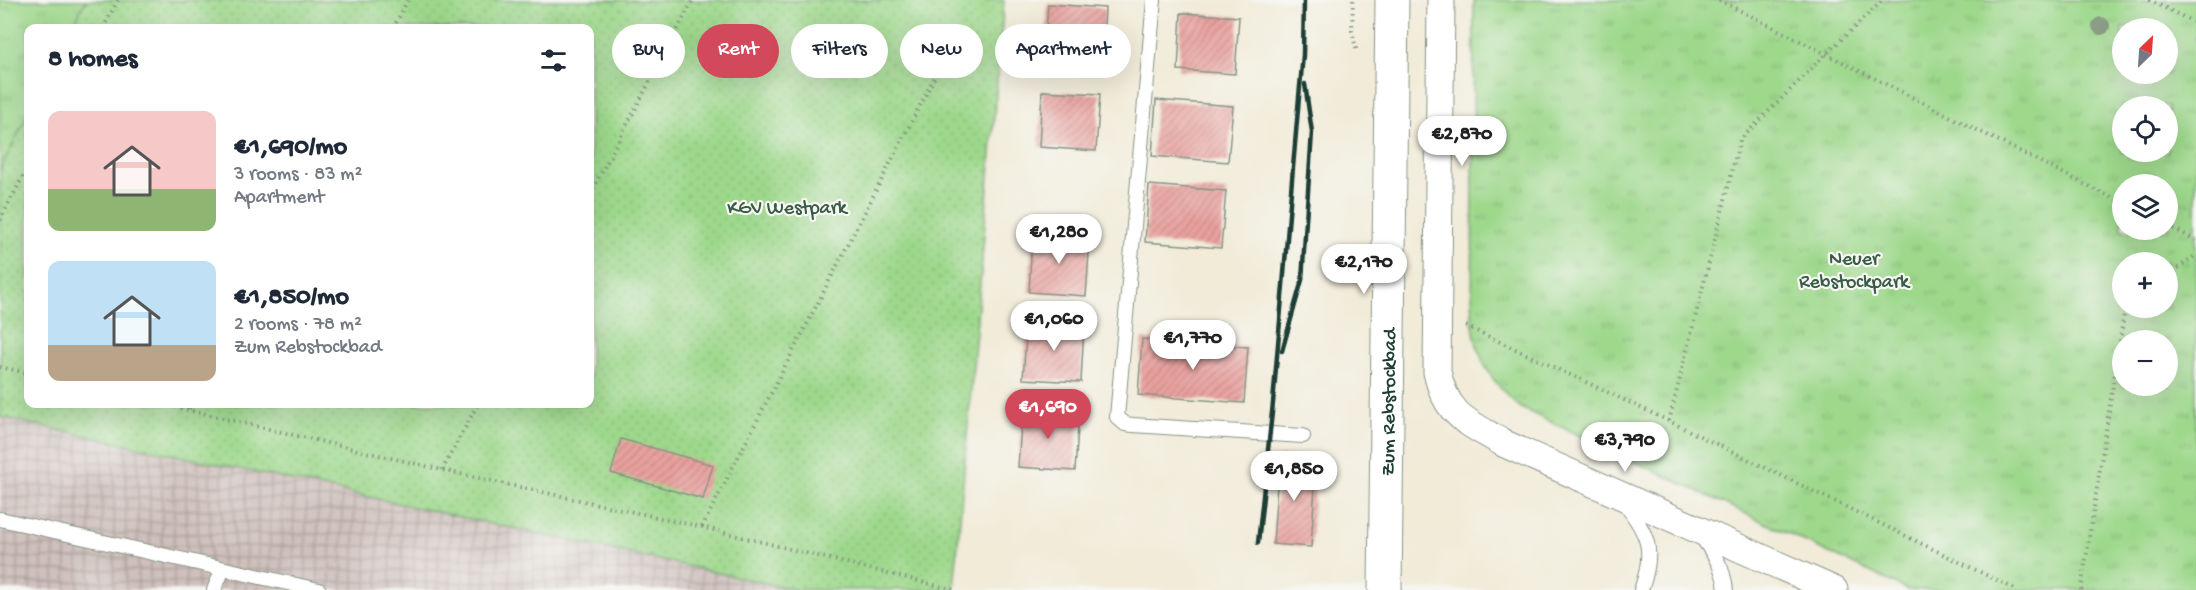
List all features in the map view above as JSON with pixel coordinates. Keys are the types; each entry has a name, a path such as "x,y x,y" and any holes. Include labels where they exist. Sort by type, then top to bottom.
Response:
{"main road":[{"name":"Zum Rebstockbad","path":"1385,590 1392,0"}],"street":[{"path":"1441,0 1437,372 1441,391 1450,408 1461,418 1505,444 1834,590"}],"lane":[{"path":"1154,0 1117,417 1125,424 1133,425 1303,436"},
{"path":"1617,494 1646,535 1649,556 1641,590"},
{"path":"0,519 319,590"},
{"path":"1698,531 1718,560 1725,577 1726,590"},
{"path":"214,590 223,569"}],"path":[{"path":"105,24 118,0"},
{"path":"395,24 408,0"},
{"path":"594,186 693,0"},
{"path":"1719,0 2112,198"},
{"path":"1669,421 1740,140 1883,0"},
{"path":"2149,0 2196,23"},
{"path":"702,527 934,78"},
{"path":"0,220 24,175"},
{"path":"2178,231 2196,240"},
{"path":"2178,268 2196,255"},
{"path":"2080,590 2123,318"},
{"path":"1464,326 1669,421 2017,590"},
{"path":"0,367 24,372"},
{"path":"180,408 442,470 702,527 954,590"},
{"path":"442,470 476,408"}],"shaded area":[{"path":"0,417 797,590 0,590"}],"green space":[{"path":"0,0 86,0 74,24 24,24 24,122 0,171"},
{"name":"KGV Westpark","path":"86,0 1004,0 1002,24 995,24 995,78 997,78 954,590 797,590 0,417 0,171 24,122 24,408 594,408 594,24 74,24"},
{"name":"Neuer Rebstockpark","path":"1474,0 2196,0 2196,590 1908,590 1521,408 1501,389 1486,368 1474,332 1472,318"}],"building":[{"path":"1048,4 1105,8 1104,24 1047,24"},
{"path":"1181,13 1239,17 1235,74 1178,70"},
{"path":"1042,91 1100,94 1096,151 1039,147"},
{"path":"1156,100 1233,106 1228,162 1152,156"},
{"path":"1149,185 1226,191 1221,248 1145,242"},
{"path":"1032,235 1090,239 1086,296 1029,292"},
{"path":"1027,322 1084,326 1081,382 1023,379"},
{"path":"1142,339 1248,347 1244,403 1138,395"},
{"path":"1022,410 1079,414 1075,471 1018,467"},
{"path":"621,439 713,465 703,499 611,473"},
{"path":"1279,456 1310,458 1315,486 1311,547 1273,544"}],"railway":[{"path":"1258,543 1273,403 1303,55 1304,0"},
{"path":"1282,351 1302,280 1312,132 1305,84"}]}
